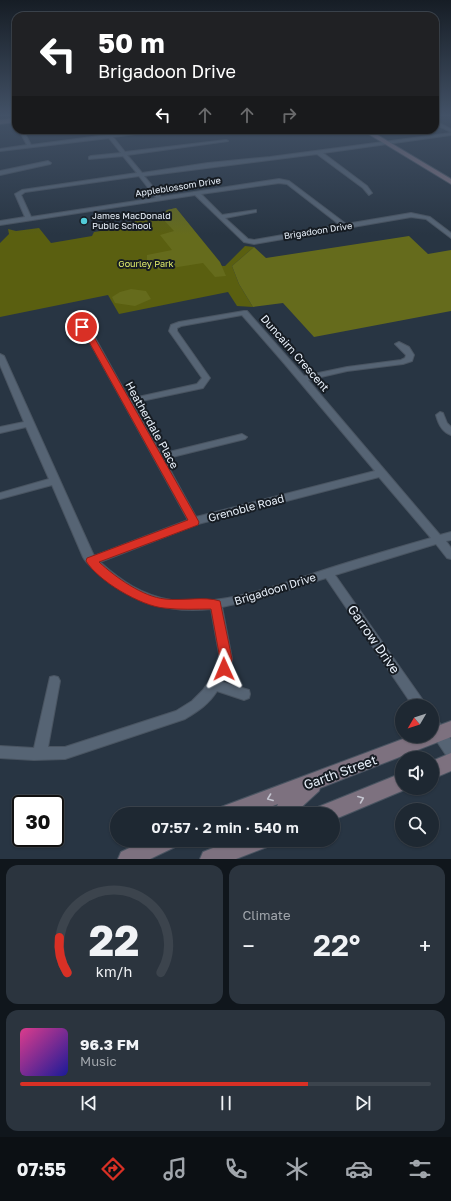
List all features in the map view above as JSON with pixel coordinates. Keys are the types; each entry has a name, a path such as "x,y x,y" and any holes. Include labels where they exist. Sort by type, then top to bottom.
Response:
{"main road":[{"path":"404,154 451,182"},
{"name":"Garth Street","path":"246,807 367,762 441,729"},
{"path":"439,767 451,762"},
{"path":"287,807 319,779"},
{"path":"340,807 395,785"},
{"path":"128,859 153,847"},
{"path":"210,859 242,847"}],"street":[{"path":"91,158 124,154"},
{"path":"125,154 160,199"},
{"path":"29,219 18,194 21,192 141,174 301,154"},
{"path":"321,154 366,187 369,193"},
{"path":"0,172 48,163"},
{"name":"Appleblossom Drive","path":"0,223 284,182 289,183 344,226"},
{"name":"Brigadoon Drive","path":"197,194 243,240 251,242 411,215 419,215 428,218 451,236"},
{"path":"220,217 254,212"},
{"name":"Duncairn Crescent","path":"126,402 200,386 203,384 206,378 173,330 174,327 179,324 236,313 244,313 451,555"},
{"name":"Heatherdale Place","path":"73,324 86,330 194,522"},
{"path":"302,379 347,370 404,362 409,359 410,355 406,349 399,344"},
{"name":"Brigadoon Drive","path":"0,356 4,374 30,423 88,556 91,561 110,579 143,597 163,604 216,605 253,597 451,536"},
{"path":"440,415 443,424 451,432"},
{"path":"0,430 30,423"},
{"path":"157,458 242,436"},
{"name":"Grenoble Road","path":"91,561 194,522 381,473"},
{"path":"0,496 54,481"},
{"name":"Garrow Drive","path":"328,573 415,699"},
{"path":"0,752 65,754 180,715 197,705 214,685 224,669 226,659 216,605"},
{"path":"40,753 54,681"},
{"path":"214,685 244,694"},
{"path":"441,729 451,751"}],"green space":[{"name":"Gourley Park","path":"176,208 222,266 225,266 245,246 254,247 232,266 239,284 253,307 237,306 228,292 119,314 108,295 0,317 0,243 9,234 8,229 16,231 39,228 51,243 92,236 94,232 120,228 118,224 161,217 167,210"},
{"path":"176,208 220,262 226,276 215,277 203,263 159,270 147,263 147,255 172,250 160,235 174,231 161,217 167,210"},
{"path":"409,236 428,254 451,250 451,311 314,337 283,303 253,307 239,284 232,266 254,247 266,258"},
{"path":"131,289 146,291 151,299 135,306 115,303 112,297 120,292"}],"place":[{"name":"James MacDonald Public School","path":"84,221"}],"route":[{"path":"82,327 86,330 131,413 194,522 91,561 110,579 143,597 163,604 190,606 216,605 226,659 224,669"}]}
